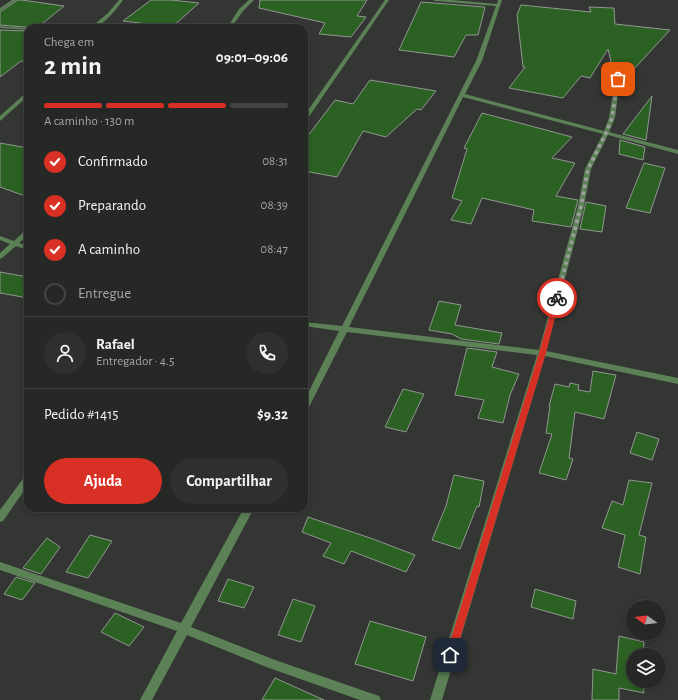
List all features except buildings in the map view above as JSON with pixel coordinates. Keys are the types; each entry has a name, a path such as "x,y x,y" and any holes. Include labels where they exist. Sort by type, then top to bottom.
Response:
{"street":[{"path":"0,10 15,0"},
{"path":"97,24 110,14 121,0"},
{"path":"232,24 241,10 252,0"},
{"path":"308,114 387,0"},
{"path":"308,401 480,61 499,3 435,0"},
{"path":"0,27 24,29"},
{"path":"436,700 542,353 581,206 588,169 612,118 620,66"},
{"path":"462,95 678,152"},
{"path":"0,119 24,97"},
{"path":"0,257 24,235"},
{"path":"0,238 24,246"},
{"path":"308,324 542,353 678,381"},
{"path":"0,518 24,484"},
{"path":"146,700 247,512"},
{"path":"0,566 184,629 273,664 375,700"}],"way so far":[{"path":"557,298 581,206 588,169 612,118 618,79"}],"route":[{"path":"450,655 542,353 557,298"}]}
